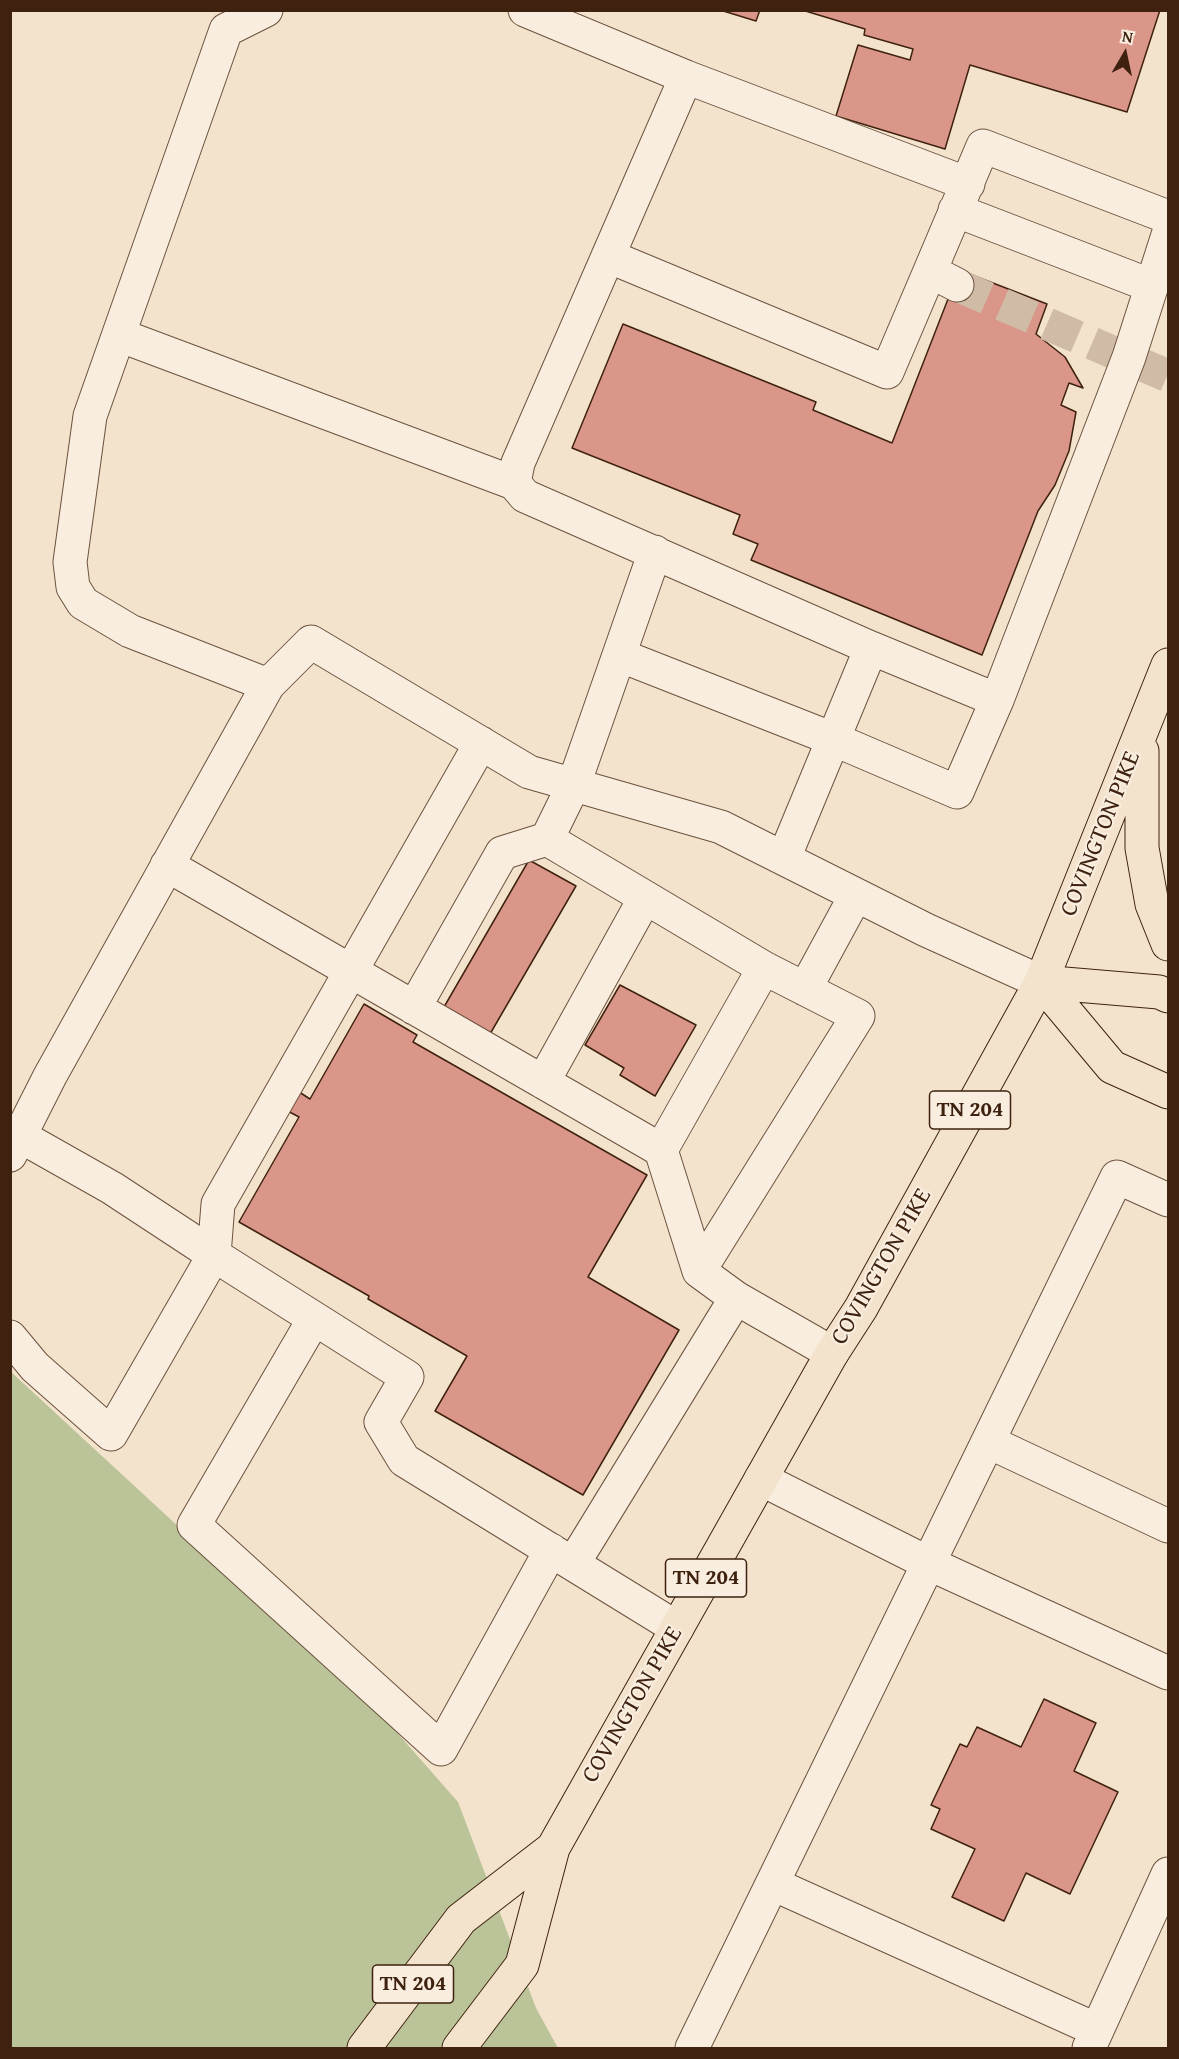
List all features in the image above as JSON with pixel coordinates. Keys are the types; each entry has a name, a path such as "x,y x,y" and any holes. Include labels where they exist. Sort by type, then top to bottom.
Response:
{"main road":[{"name":"COVINGTON PIKE","path":"459,2049 522,1965 552,1848 832,1353 861,1308 1041,982 1168,665"},
{"path":"1142,734 1142,848 1152,904 1168,944"},
{"path":"1041,982 1159,992 1168,996"},
{"path":"1041,982 1112,1067 1168,1092"},
{"name":"COVINGTON PIKE","path":"364,2049 461,1919 552,1848"}],"lane":[{"path":"266,10 225,30 90,416 70,562 73,587 83,603 130,631 268,685"},
{"path":"523,11 686,76 962,197 1152,286"},
{"path":"514,483 518,463 686,76"},
{"path":"608,256 887,372 944,278 962,197 983,146 1168,217"},
{"path":"619,655 833,739 957,792 997,700 1129,357 1168,235"},
{"path":"119,335 514,483 525,496 871,648 997,700"},
{"path":"414,1008 502,854 547,840 574,784 655,552"},
{"path":"677,1628 404,1460 381,1422 407,1377 214,1256 112,1188 15,1145 268,685 311,642 529,772 721,827 926,930 1041,982"},
{"path":"784,858 871,648"},
{"path":"10,1337 35,1367 111,1434 214,1256 218,1204 481,743"},
{"path":"547,840 764,968 858,1016 699,1271"},
{"path":"167,865 661,1150 699,1271 736,1298 832,1353"},
{"path":"806,989 856,895"},
{"path":"543,1082 645,898"},
{"path":"661,1150 764,968"},
{"path":"692,2049 1117,1177 1168,1200"},
{"path":"314,1319 194,1525 441,1749 562,1557 736,1298"},
{"path":"989,1442 1168,1527"},
{"path":"761,1479 930,1564 1168,1673"},
{"path":"773,1884 1093,2039 1168,1874"}],"green space":[{"path":"10,1371 378,1711 458,1802 536,2008 558,2048 11,2048"}],"building":[{"path":"720,10 760,10 756,21"},
{"path":"802,10 1160,10 1127,112 970,65 945,149 836,116 858,45 910,60 913,49 864,35 865,29"},
{"path":"962,271 1047,304 1036,334 1065,357 1083,388 1069,383 1061,405 1076,412 1069,451 1055,485 1038,511 982,655 751,560 758,544 733,534 740,515 572,448 623,324 816,402 813,410 892,443 948,299"},
{"path":"529,860 576,886 490,1034 444,1007"},
{"path":"620,985 696,1025 655,1096 620,1075 624,1068 585,1045"},
{"path":"364,1004 417,1035 413,1042 647,1175 588,1277 679,1330 583,1495 435,1411 467,1356 368,1299 369,1296 239,1222 299,1117 282,1108 293,1088 310,1099"},
{"path":"1044,1699 1096,1723 1074,1771 1118,1792 1070,1894 1026,1873 1004,1921 952,1897 975,1849 931,1829 940,1809 931,1805 960,1744 967,1747 977,1727 1021,1747"}],"tunnel":[{"path":"957,285 1168,376"}]}
